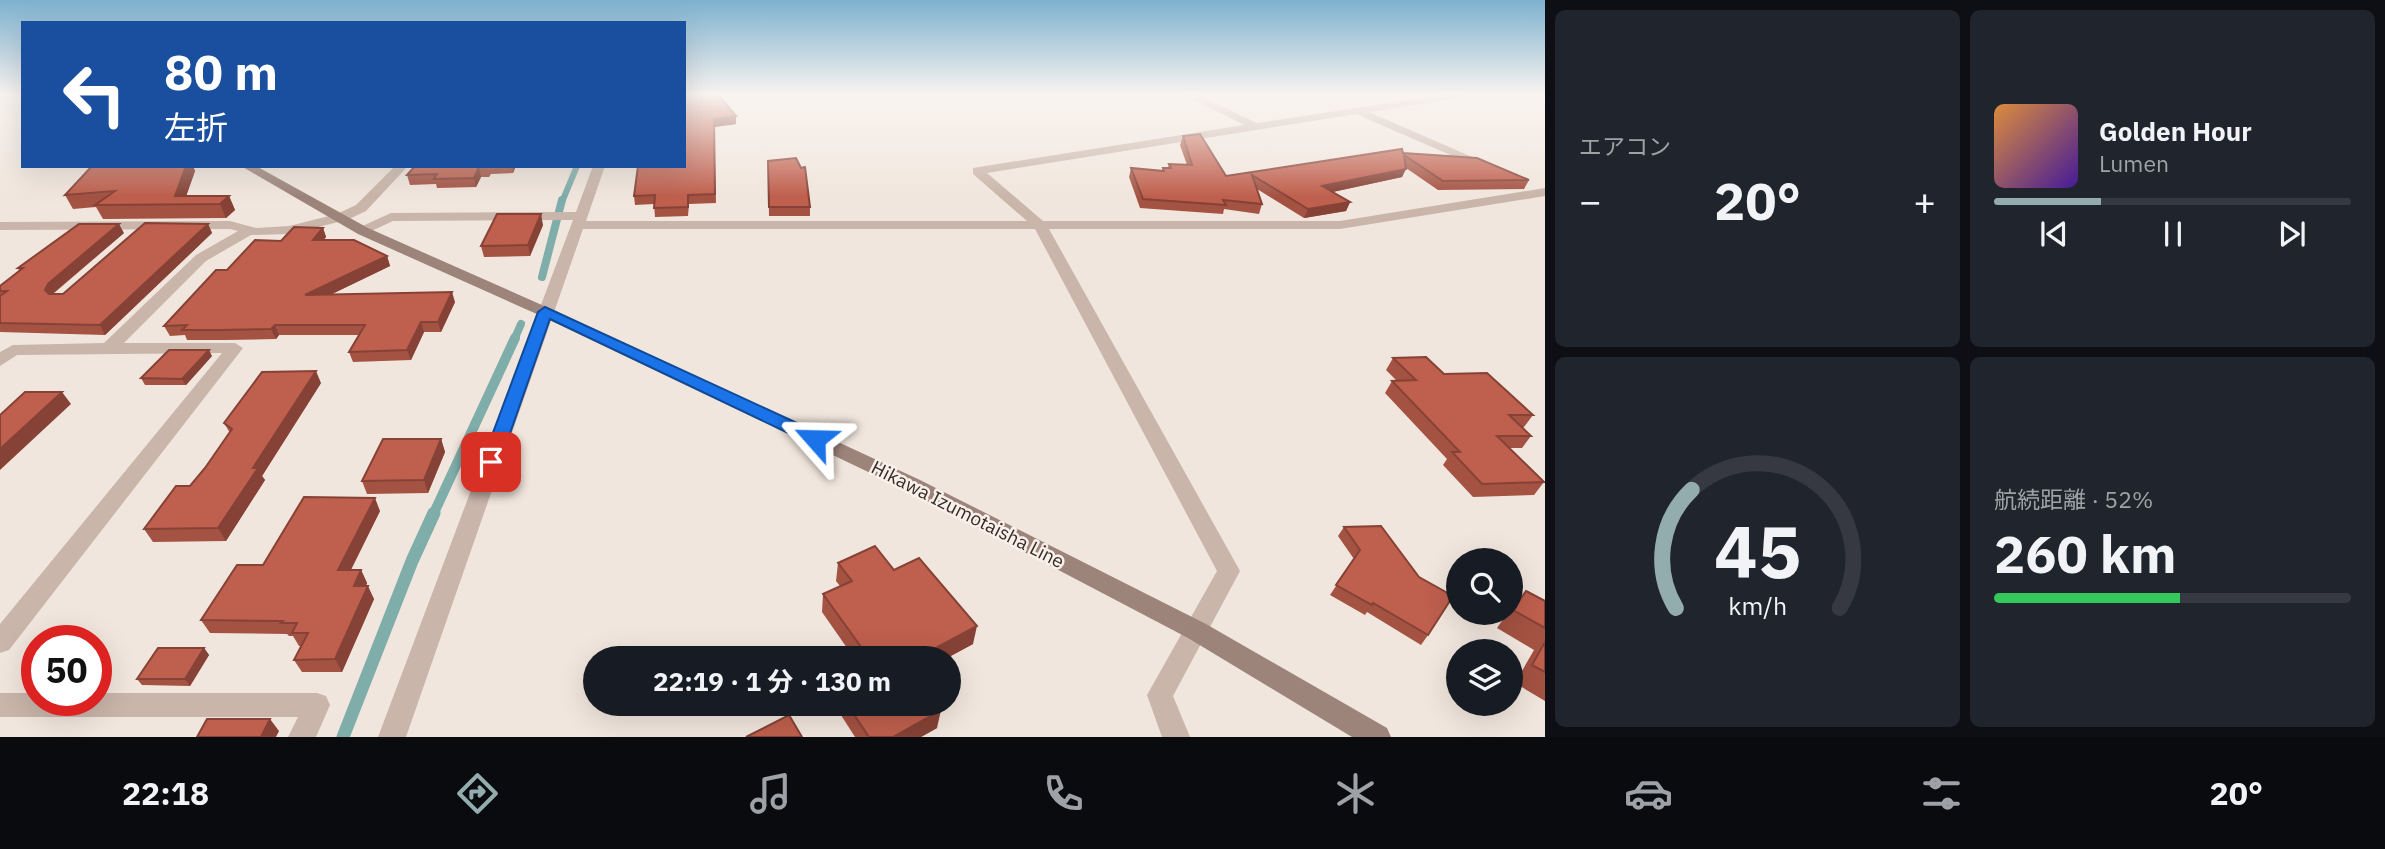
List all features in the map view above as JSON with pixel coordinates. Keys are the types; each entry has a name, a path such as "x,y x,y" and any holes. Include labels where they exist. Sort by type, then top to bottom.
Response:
{"main road":[{"name":"Hikawa Izumotaisha Line","path":"251,168 363,231 545,312 913,485 1197,631 1377,737"}],"street":[{"path":"1176,737 1160,695 1229,570 1040,225 977,171 1239,128"},
{"path":"1398,128 1507,174"},
{"path":"2,226 230,225 250,230 289,230 342,217 361,208 400,168"},
{"path":"392,737 598,168"},
{"path":"1520,180 1545,191"},
{"path":"363,231 391,217 1040,225 1340,225 1545,191"},
{"path":"127,241 146,224"},
{"path":"110,348 201,258 250,230"},
{"path":"0,361 13,350 235,348 0,642"},
{"path":"0,705 317,705 302,737"}],"building":[{"path":"686,128 714,128 715,194 688,195 688,207 654,208 655,195 634,196 638,168 686,168"},
{"path":"1200,134 1226,176 1402,149 1403,153 1477,158 1529,180 1443,181 1404,155 1406,169 1322,186 1350,202 1308,209 1252,175 1262,204 1223,200 1226,205 1143,199 1131,168 1164,171 1163,168 1171,168 1169,164 1192,165 1183,136"},
{"path":"796,158 801,168 805,167 810,207 769,207 768,161"},
{"path":"90,168 185,168 175,196 229,196 220,204 95,205 115,191 65,195"},
{"path":"413,168 479,168 474,178 434,179 437,174 407,175"},
{"path":"497,214 541,214 528,245 481,246"},
{"path":"145,223 208,224 100,325 0,323 0,296 7,291 0,291 0,286 23,268 18,268 79,224 119,224 48,284 45,290 49,294 63,294"},
{"path":"294,227 323,228 313,240 354,240 387,256 305,295 452,292 438,322 421,322 407,350 349,352 365,325 275,325 271,329 221,330 182,330 187,325 164,326 216,270 227,270 255,240 281,241"},
{"path":"169,350 209,350 182,379 141,378"},
{"path":"1426,357 1444,374 1487,373 1533,415 1509,415 1531,436 1497,436 1544,482 1482,484 1452,452 1460,452 1392,381 1416,380 1393,358"},
{"path":"316,371 253,468 258,468 218,528 144,529 176,486 190,486 205,468 232,429 224,423 262,372"},
{"path":"25,392 62,392 0,449 0,415"},
{"path":"383,439 441,439 424,480 362,481"},
{"path":"304,497 375,498 338,570 361,570 354,586 368,586 335,659 294,660 308,633 292,633 297,623 201,620 237,565 263,565"},
{"path":"1381,526 1419,577 1446,592 1446,607 1428,635 1336,585 1360,550 1344,527"},
{"path":"875,546 894,570 919,558 977,626 940,646 860,646 823,594 852,581 838,563"},
{"path":"1526,591 1545,601 1545,628 1523,616 1523,595"},
{"path":"1545,642 1545,672 1532,665"},
{"path":"158,648 204,648 185,679 137,679"},
{"path":"790,716 802,737 746,737"},
{"path":"855,716 930,716 893,737 869,737"},
{"path":"207,719 270,719 261,737 197,737"}],"waterway":[{"path":"562,202 576,168"},
{"path":"542,277 562,200"},
{"path":"514,340 521,324"},
{"path":"433,515 515,338"},
{"path":"343,737 412,561 434,513"}],"route":[{"path":"491,462 545,312 815,439"}]}
